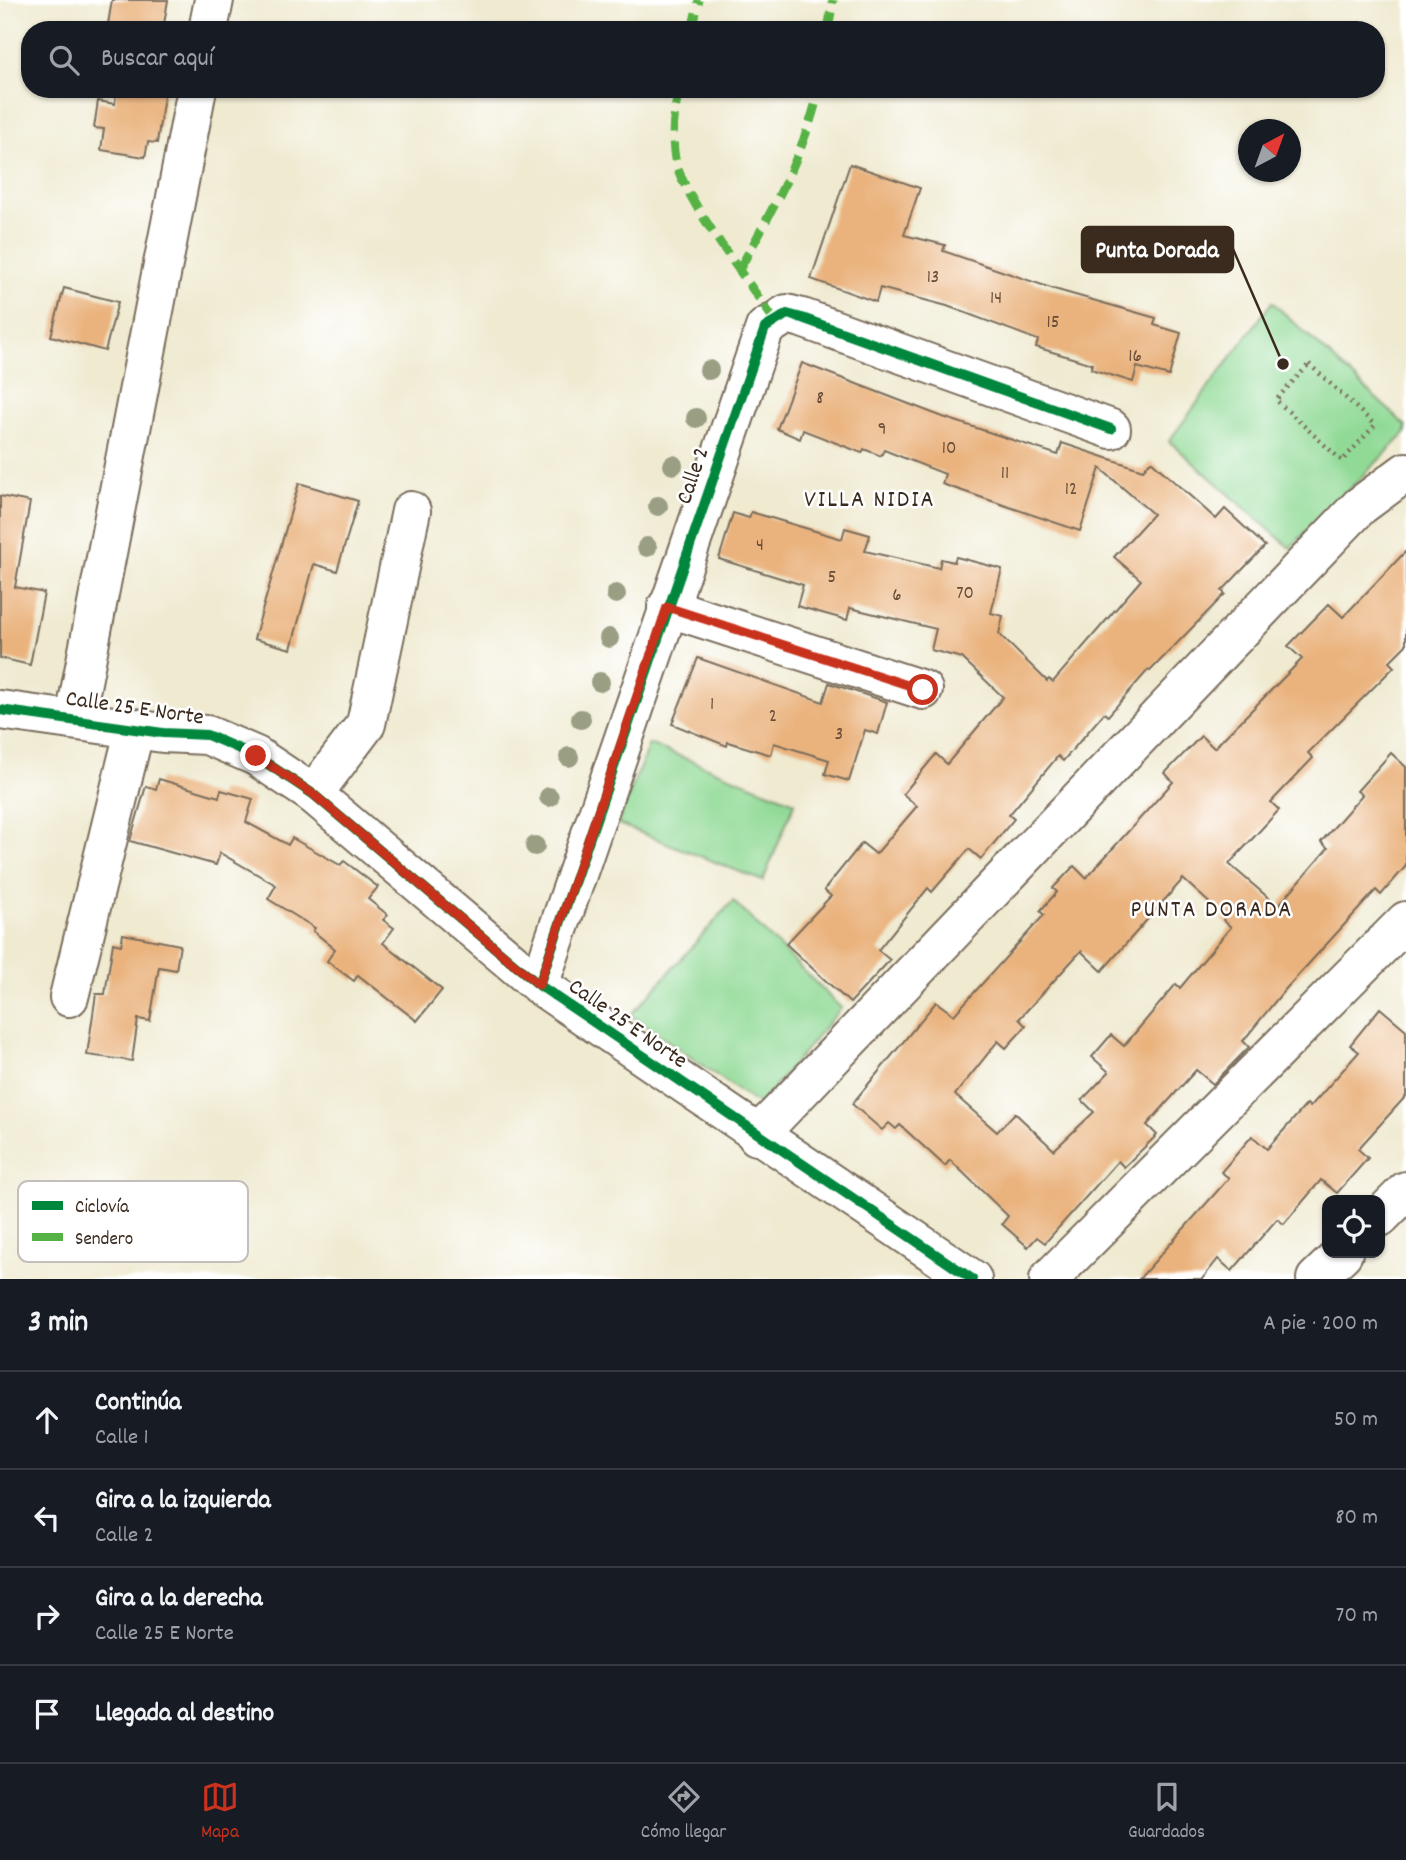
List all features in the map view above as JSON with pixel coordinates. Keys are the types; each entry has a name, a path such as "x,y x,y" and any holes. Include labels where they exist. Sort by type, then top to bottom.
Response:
{"street":[{"path":"210,21 214,0"},
{"path":"75,719 195,98"},
{"name":"Calle 2","path":"539,985 765,328 787,314 1111,429"},
{"path":"757,1136 1360,506 1406,472"},
{"path":"313,794 366,724 411,511"},
{"path":"667,607 923,690"},
{"name":"Calle 25 E Norte","path":"0,710 207,735 256,756 313,794 539,985 757,1136 972,1279"},
{"path":"69,997 135,728"},
{"path":"1049,1279 1406,921"},
{"path":"1385,1212 1406,1191"},
{"path":"1316,1279 1338,1258"}],"path":[{"path":"1308,364 1375,425 1342,461 1276,401 1308,364"}],"green space":[{"path":"1272,302 1406,426 1406,433 1290,548 1169,441"},
{"path":"649,744 795,802 763,881 618,824"},
{"path":"733,901 841,1008 759,1105 631,1015"}],"building":[{"path":"112,0 168,0 164,21 108,21"},
{"path":"115,98 164,98 157,143 148,142 145,157 101,150 104,129 94,128 98,101 115,104"},
{"path":"850,164 920,188 904,235 945,245 943,251 1054,289 1156,318 1154,325 1181,333 1169,376 1137,367 1133,382 1091,369 1092,364 1036,347 1038,340 947,306 880,288 876,302 811,279"},
{"path":"64,288 118,302 105,351 51,336"},
{"path":"802,363 943,417 1058,455 1062,443 1143,470 1151,461 1216,519 1225,509 1265,546 1222,591 1225,594 1150,671 1148,670 1108,716 1104,713 1063,761 1058,756 1009,815 1014,819 981,859 969,849 932,892 928,888 878,950 890,960 850,1003 786,944 831,896 824,890 862,843 876,854 917,806 903,794 936,754 947,764 1003,697 962,658 931,650 936,629 850,608 847,620 797,606 803,585 719,559 733,513 749,518 751,512 842,539 845,528 870,535 865,551 939,568 941,559 954,562 956,557 1002,569 991,613 1003,616 999,634 1047,681 1049,679 1053,682 1141,580 1114,557 1153,514 1100,468 1080,531 942,484 945,474 884,450 881,456 864,449 862,453 803,430 800,439 777,429"},
{"path":"299,483 358,501 337,571 314,564 291,649 254,639"},
{"path":"0,496 30,502 15,587 44,593 30,665 0,658"},
{"path":"1406,551 1406,645 1389,662 1394,667 1308,753 1313,758 1271,802 1279,810 1229,864 1278,906 1328,848 1321,842 1362,795 1357,791 1391,753 1406,767 1406,866 1381,895 1376,890 1282,993 1243,1041 1249,1047 1213,1084 1196,1070 1147,1125 1157,1135 1124,1167 1118,1161 1045,1243 1037,1237 1028,1247 1002,1224 1008,1216 950,1160 945,1166 900,1125 896,1129 889,1123 882,1130 852,1104 936,1002 954,1015 1044,915 1040,911 1057,892 1053,888 1074,866 1086,878 1173,782 1165,773 1201,736 1214,748 1302,659 1288,646 1329,604 1343,617","holes":["1183,879 1225,917 1223,920 1231,927 1180,988 1176,984 1124,1046 1111,1035 1092,1057 1109,1072 1082,1100 1094,1112 1054,1150 1015,1113 997,1132 955,1095 998,1041 1006,1048 1026,1026 1019,1019 1081,951 1102,971"]},
{"path":"698,658 823,702 829,683 887,702 878,734 865,730 849,781 825,774 829,760 774,743 771,755 728,742 727,746 672,724"},
{"path":"159,779 219,797 221,790 253,799 246,822 288,845 292,838 340,865 344,861 378,887 368,899 388,915 383,920 394,928 383,943 442,990 417,1021 358,975 354,981 327,961 335,949 313,931 315,928 268,899 276,885 220,853 216,865 130,841 146,786 156,789"},
{"path":"123,934 180,945 176,970 159,967 150,1021 138,1019 132,1061 87,1055 96,994 105,994 113,943 121,945"},
{"path":"1380,1008 1406,1030 1406,1096 1358,1149 1368,1158 1337,1193 1321,1180 1284,1224 1277,1219 1232,1271 1218,1259 1202,1279 1139,1279 1229,1178 1221,1172 1252,1136 1267,1149 1307,1104 1310,1107 1359,1052 1350,1045"}],"marked path":[{"path":"694,21 699,0"},
{"path":"830,21 833,0"},
{"path":"677,98 673,141 681,176 703,217 774,320"},
{"path":"740,268 796,159 817,98"}],"cycle path":[{"path":"539,985 765,328 787,314 802,318 1111,429"},
{"path":"0,710 163,733 207,735 256,756 313,794 539,985 972,1279"}],"place":[{"name":"Punta Dorada","path":"1283,364"}],"district":[{"name":"VILLA NIDIA","path":"870,498"},
{"name":"PUNTA DORADA","path":"1212,908"}],"route":[{"path":"256,756 313,794 539,985 667,607 923,690"}]}
